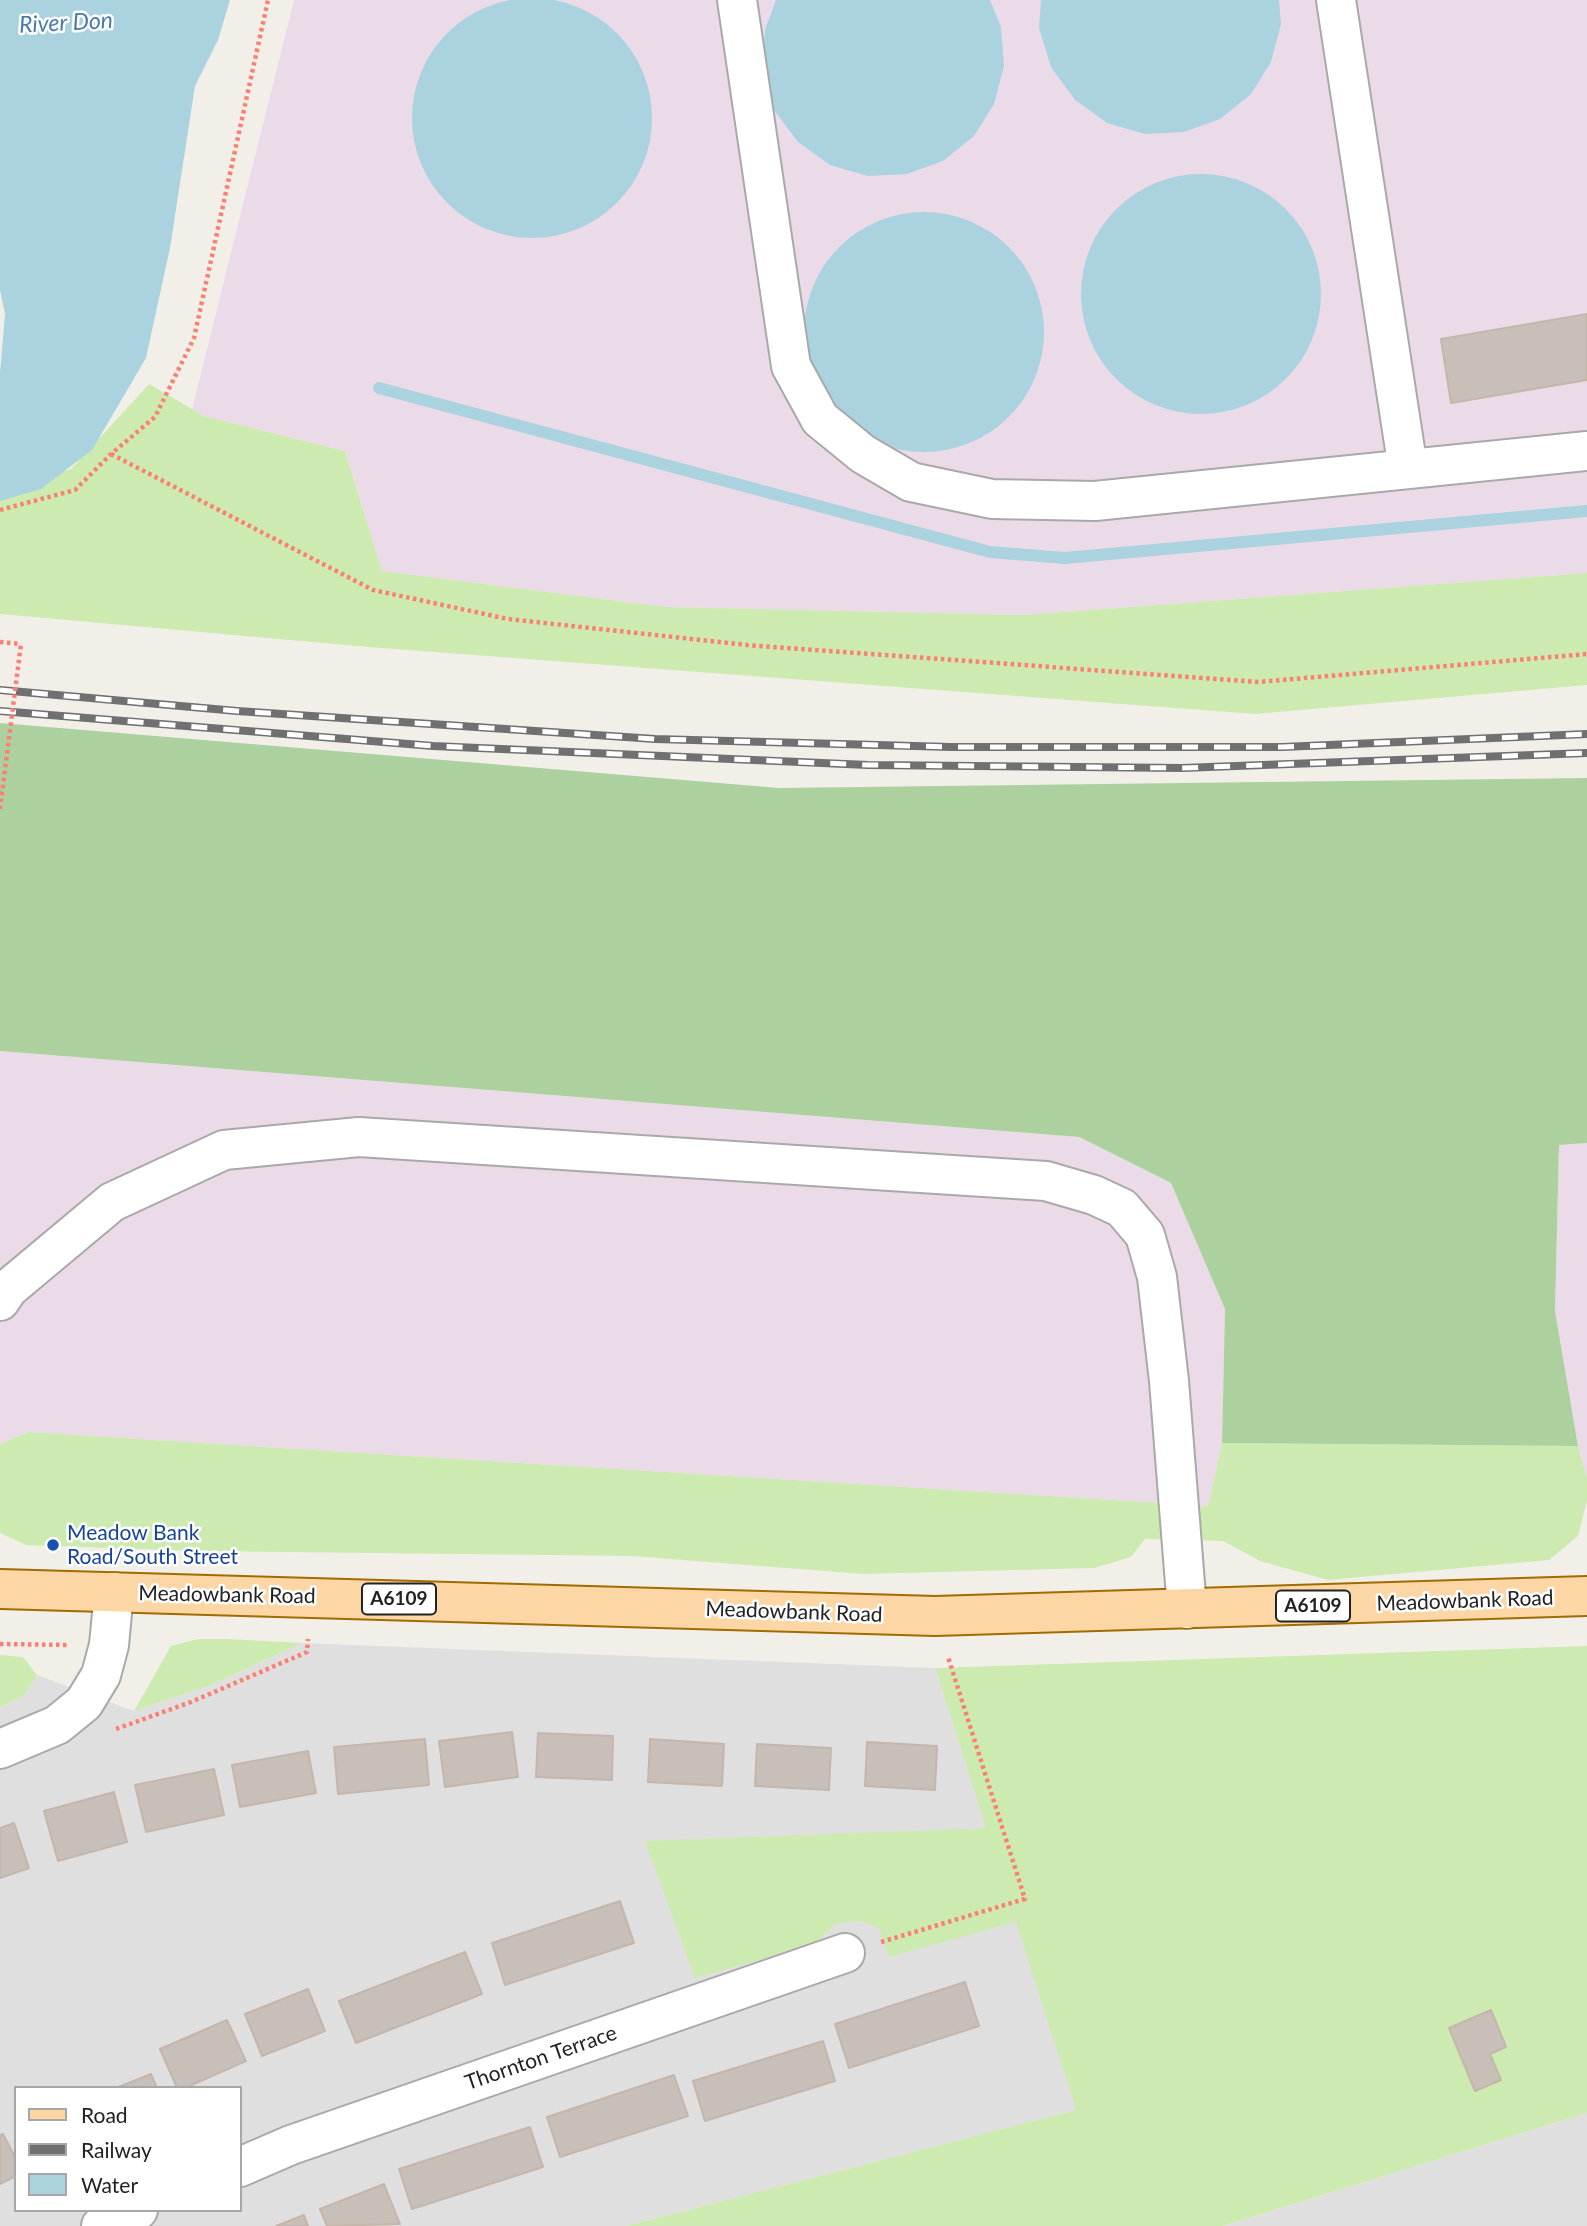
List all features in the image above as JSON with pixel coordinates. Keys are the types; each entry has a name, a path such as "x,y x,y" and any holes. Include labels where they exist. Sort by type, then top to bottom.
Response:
{"main road":[{"name":"Meadowbank Road","path":"0,1589 935,1616 1587,1596"}],"street":[{"path":"737,0 791,366 820,419 863,454 911,482 992,499 1095,501 1587,451"},
{"path":"1336,0 1408,469"},
{"path":"0,1301 8,1289 112,1202 224,1150 359,1137 1046,1181 1094,1195 1122,1208 1145,1235 1157,1277 1169,1381 1187,1609"},
{"path":"0,1749 57,1725 84,1703 101,1675 109,1645 114,1592"},
{"name":"Thornton Terrace","path":"242,2166 291,2145 845,1954"},
{"path":"101,2226 133,2212"}],"path":[{"path":"0,510 75,490 111,454 155,417 194,338 268,0"},
{"path":"111,454 373,590 508,619 747,645 1258,682 1587,654"},
{"path":"0,642 21,644 0,809"},
{"path":"57,1725 79,1730 117,1729 191,1702 307,1652 310,1596"},
{"path":"845,1954 1025,1899 935,1616"},
{"path":"0,1644 109,1645"}],"shaded area":[{"path":"294,0 1587,0 1587,573 1023,615 667,607 382,571 345,451 191,413"},
{"path":"0,1051 1079,1137 1171,1183 1225,1309 1222,1443 1208,1506 28,1432 0,1444"},
{"path":"1587,1143 1587,1477 1578,1446 1555,1311 1559,1145"},
{"path":"302,1643 935,1668 1077,2110 626,2226 0,2226 0,1707 25,1695 37,1675 134,1711 209,1686"},
{"path":"1587,2113 1587,2226 1223,2226"}],"green space":[{"path":"149,384 204,416 345,451 382,571 667,607 1023,615 1587,573 1587,685 1255,714 368,647 0,614 0,490 71,469"},
{"path":"0,723 779,788 1587,778 1587,1143 1559,1145 1555,1311 1578,1446 1222,1443 1225,1309 1171,1183 1079,1137 0,1051"},
{"path":"28,1432 1208,1506 1222,1443 1578,1446 1587,1477 1587,1501 1578,1536 1549,1560 1328,1580 1260,1561 1223,1541 1145,1539 1131,1557 1094,1568 863,1574 632,1556 195,1551 26,1545 0,1533 0,1444"},
{"path":"198,1639 302,1643 209,1686 134,1711 171,1646"},
{"path":"1587,1646 1587,2113 1223,2226 626,2226 1076,2110 1016,1922 889,1957 879,1928 862,1921 837,1923 813,1945 695,1978 645,1841 986,1828 935,1668"},
{"path":"0,1655 23,1657 37,1675 25,1695 0,1707"}],"water":[{"path":"514,-1 550,-1 567,3 589,12 608,25 625,42 638,61 652,106 652,130 647,153 638,175 625,194 608,211 589,224 544,238 520,238 497,233 475,224 456,211 439,194 426,175 412,130 412,106 417,83 426,61 439,42 456,25 475,12"},
{"name":"River Don","path":"0,0 230,0 218,40 195,86 170,248 146,358 92,450 41,489 0,501 0,373 5,314 0,290"},
{"path":"776,0 990,0 1001,27 1004,66 994,104 974,136 943,161 907,174 868,176 830,165 798,142 774,110 762,71 765,30"},
{"path":"1041,0 1279,0 1281,24 1271,62 1251,94 1220,119 1184,132 1145,134 1107,123 1075,100 1051,67 1039,28"},
{"path":"1189,174 1213,174 1258,188 1286,209 1301,227 1312,248 1319,271 1319,317 1312,340 1301,361 1286,379 1258,400 1236,409 1213,414 1189,414 1144,400 1125,387 1108,370 1095,351 1086,329 1081,306 1081,282 1095,237 1108,218 1125,201 1144,188 1166,179"},
{"path":"912,212 936,212 981,226 1009,247 1024,265 1035,286 1042,309 1042,355 1035,378 1024,399 1009,417 981,438 959,447 936,452 912,452 867,438 848,425 831,408 818,389 809,367 804,344 804,320 818,275 831,256 848,239 867,226 889,217"}],"building":[{"path":"1587,314 1587,380 1451,403 1441,339"},
{"path":"512,1732 518,1777 445,1787 439,1741"},
{"path":"538,1733 613,1736 612,1780 536,1777"},
{"path":"425,1739 429,1785 338,1794 334,1747"},
{"path":"650,1739 724,1744 722,1786 648,1782"},
{"path":"867,1742 937,1746 935,1790 865,1786"},
{"path":"757,1744 831,1748 829,1790 755,1786"},
{"path":"308,1751 316,1793 240,1807 232,1765"},
{"path":"214,1769 224,1815 146,1832 135,1785"},
{"path":"114,1792 127,1842 58,1861 44,1811"},
{"path":"14,1823 29,1868 0,1878 0,1828"},
{"path":"620,1901 634,1943 505,1985 492,1943"},
{"path":"465,1952 482,1994 356,2043 339,2001"},
{"path":"965,1982 979,2026 849,2068 835,2024"},
{"path":"308,1989 325,2031 262,2056 245,2014"},
{"path":"1491,2010 1506,2047 1490,2054 1501,2080 1475,2091 1449,2028"},
{"path":"227,2020 246,2061 190,2086 176,2086 160,2049"},
{"path":"823,2041 835,2081 705,2121 693,2081"},
{"path":"151,2074 156,2086 121,2086"},
{"path":"674,2075 688,2116 560,2157 547,2117"},
{"path":"530,2127 543,2167 412,2209 399,2169"},
{"path":"3,2134 14,2155 14,2177 0,2184 0,2135"},
{"path":"384,2184 400,2224 327,2226 320,2209"},
{"path":"304,2215 308,2226 276,2226"}],"waterway":[{"path":"379,388 990,552 1065,558 1587,511"}],"railway":[{"path":"0,690 237,711 655,739 951,747 1282,747 1587,734"},
{"path":"0,711 433,746 868,765 1182,768 1587,753"}],"place":[{"name":"Meadow Bank Road/South Street","path":"53,1545"}]}
